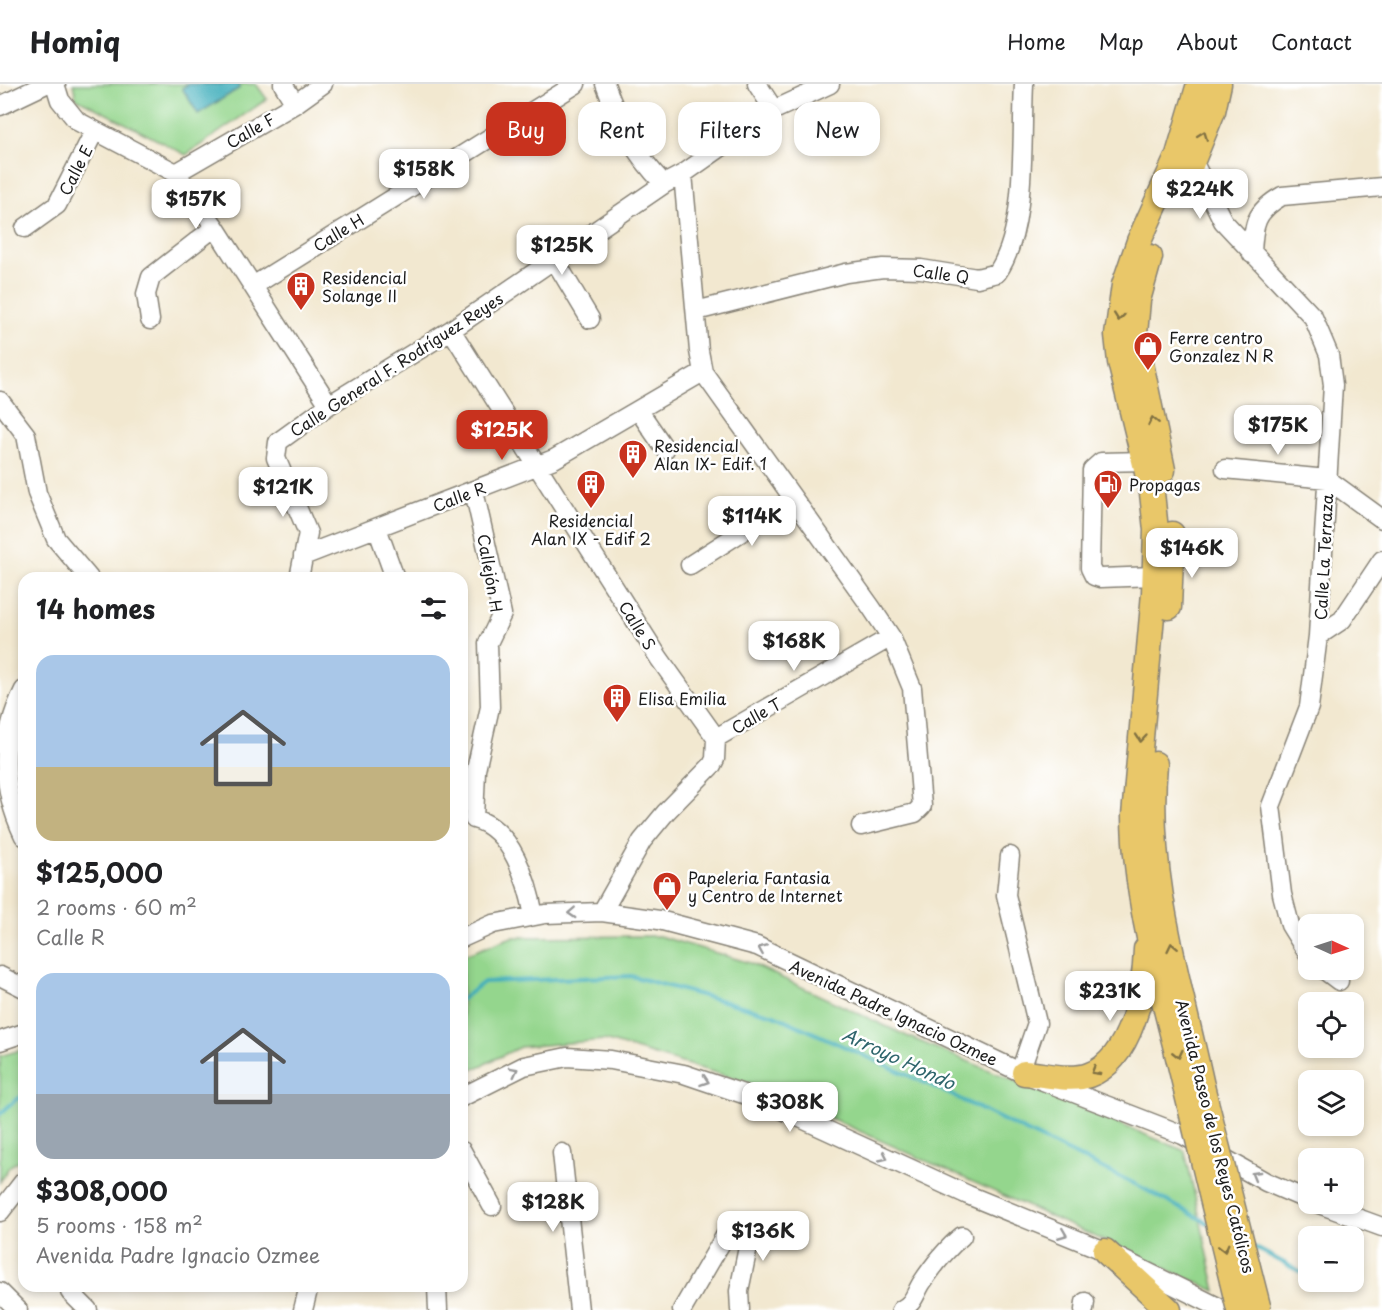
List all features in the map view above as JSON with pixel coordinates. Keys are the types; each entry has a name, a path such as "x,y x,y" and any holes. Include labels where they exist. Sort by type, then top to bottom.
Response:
{"main road":[{"name":"Avenida Paseo de los Reyes Católicos","path":"1199,84 1185,159 1147,265 1138,300 1135,333 1168,492 1172,530 1172,571 1153,790 1156,874 1194,1088 1239,1310"},
{"name":"Avenida Paseo de los Reyes Católicos","path":"1219,84 1213,111 1139,241 1124,285 1117,335 1120,362 1146,461 1156,530 1155,576 1134,816 1138,882 1146,923 1259,1310"},
{"path":"1022,1072 1077,1078 1089,1076 1107,1063 1124,1040 1144,984 1146,923"},
{"path":"1105,1251 1169,1310"}],"street":[{"path":"0,106 46,84"},
{"path":"55,84 60,100 77,122 176,173 215,227 329,405"},
{"path":"283,84 295,104"},
{"name":"Calle F","path":"176,173 295,104 324,84"},
{"name":"Calle H","path":"253,286 576,84"},
{"path":"605,84 620,126 643,162 664,183"},
{"path":"757,84 769,102"},
{"name":"Calle General F. Rodríguez Reyes","path":"782,106 830,84"},
{"name":"Calle Q","path":"696,311 846,273 883,268 921,269 977,278 997,273 1007,259 1017,220 1024,84"},
{"name":"Calle E","path":"25,228 57,204 94,132"},
{"name":"Calle General F. Rodríguez Reyes","path":"303,556 308,540 306,527 276,458 279,442 329,405 451,330 664,183 683,174 709,156"},
{"name":"Calle La Terraza","path":"1185,159 1216,212 1252,254 1313,317 1329,355 1332,385 1327,479 1318,636 1309,707 1271,806 1281,894 1290,925 1298,938"},
{"path":"683,174 703,372 891,637 912,688 922,806 915,813 861,826"},
{"path":"1252,254 1252,230 1260,214 1269,203 1282,196 1382,187"},
{"path":"150,320 146,294 151,277 215,227"},
{"path":"554,259 590,319"},
{"name":"Calle S","path":"451,330 660,658 716,738"},
{"name":"Calle R","path":"303,556 539,466 639,411 703,372"},
{"path":"0,401 26,435 37,493 56,539 84,572"},
{"path":"639,411 665,449"},
{"path":"1146,461 1101,462 1092,470 1090,568 1094,576 1100,578 1155,576"},
{"path":"1225,469 1327,479 1382,519"},
{"name":"Callejón H","path":"474,491 502,614 488,644 490,707 476,770 474,819 488,822 514,856 529,890 534,916"},
{"path":"690,565 793,499"},
{"path":"377,528 393,572"},
{"path":"300,572 303,556"},
{"path":"1318,636 1342,620 1382,562"},
{"name":"Calle T","path":"716,738 891,637"},
{"path":"18,701 10,716 4,736 4,758 9,798 18,821"},
{"path":"602,912 642,842 666,812 712,765 715,759 716,738"},
{"path":"1010,856 1006,895 1038,1023 1022,1072"},
{"name":"Avenida Padre Ignacio Ozmee","path":"468,935 493,924 534,916 602,912 659,920 757,946 1022,1072 1183,1135 1266,1182 1298,1196"},
{"path":"0,976 18,985"},
{"path":"0,1041 18,1035"},
{"path":"468,1094 524,1066 567,1057 611,1060 684,1074 761,1100 968,1195 1105,1251 1224,1310"},
{"path":"562,1152 579,1310"},
{"path":"468,1162 492,1206"},
{"path":"0,1212 18,1189"},
{"path":"1348,1214 1380,1225"},
{"path":"682,1310 724,1236 743,1222 751,1224 752,1228 739,1292 740,1310"},
{"path":"901,1310 912,1304 941,1257 962,1236"},
{"path":"70,1292 88,1310"},
{"path":"303,1310 308,1292"},
{"path":"436,1292 438,1310"},
{"path":"0,1293 18,1310"}],"green space":[{"path":"73,84 256,84 267,99 186,155 76,98"},
{"path":"659,936 750,963 909,1037 1185,1151 1216,1291 757,1085 604,1040 520,1047 468,1072 468,954 512,937"},
{"path":"18,1051 18,1161 9,1167 0,1182 0,1056"}],"water":[{"path":"189,84 238,84 240,88 198,114 182,88"}],"waterway":[{"name":"Arroyo Hondo","path":"468,994 484,982 631,976 774,1015 941,1090 1137,1185 1208,1223"},
{"name":"Arroyo Hondo","path":"0,1114 18,1099"},
{"name":"Arroyo Hondo","path":"1252,1246 1298,1270"}],"place":[{"name":"Residencial Solange II","path":"301,312"},
{"name":"Ferre centro Gonzalez N R","path":"1148,372"},
{"name":"Residencial Alan IX- Edif. 1","path":"633,480"},
{"name":"Residencial Alan IX - Edif 2","path":"591,510"},
{"name":"Propagas","path":"1108,510"},
{"name":"Elisa Emilia","path":"617,724"},
{"name":"Papeleria Fantasia y Centro de Internet","path":"667,912"}]}
